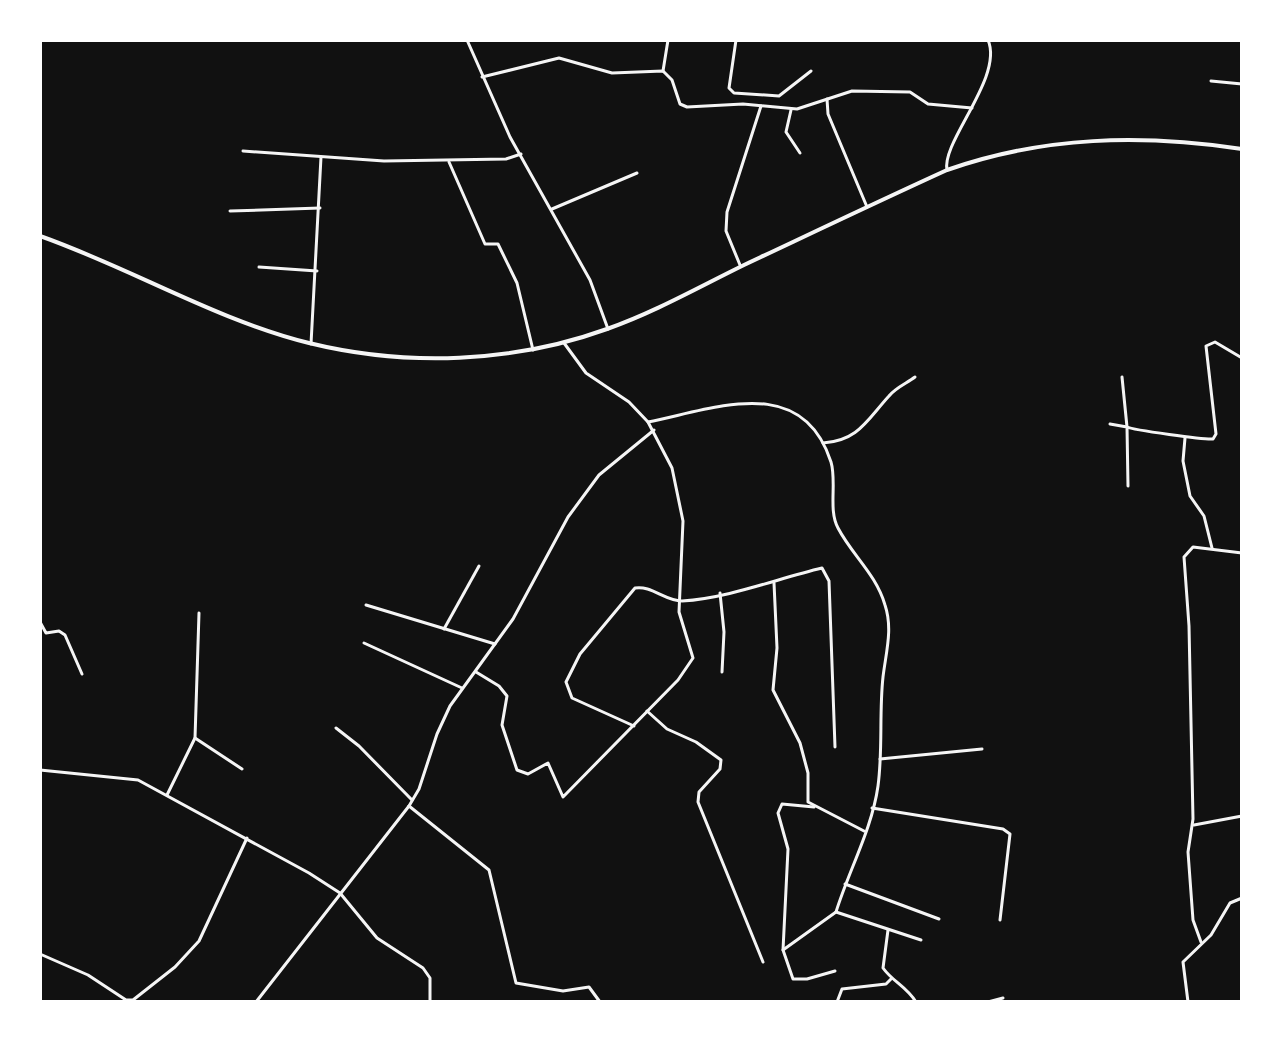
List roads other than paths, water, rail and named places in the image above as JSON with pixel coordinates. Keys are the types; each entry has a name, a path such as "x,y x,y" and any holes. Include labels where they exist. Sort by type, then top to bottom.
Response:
{"highway":[{"path":"40,236 105,259 233,317 311,344 397,356 445,358 533,350 608,329 947,170 1000,153 1069,142 1169,139 1242,149"}],"street":[{"path":"467,40 521,154 590,280 608,329"},
{"path":"663,71 668,40"},
{"path":"736,40 729,88 734,93 779,96 811,71"},
{"path":"947,170 945,159 972,108 991,59 988,40"},
{"path":"482,77 559,58 612,73 663,71 672,80 680,104 791,110 852,91 910,92 928,104 972,108"},
{"path":"1211,81 1242,84"},
{"path":"827,98 828,114 867,207"},
{"path":"741,267 726,231 727,212 761,106"},
{"path":"791,110 787,134 800,153"},
{"path":"243,151 321,157 448,160 506,159 521,154"},
{"path":"311,344 321,157"},
{"path":"448,160 485,244 498,244 509,260 533,350"},
{"path":"552,209 637,173"},
{"path":"230,211 320,208"},
{"path":"259,267 317,271"},
{"path":"1110,424 1200,440 1215,437 1206,357 1208,342 1215,342 1242,358"},
{"path":"476,672 499,686 507,696 502,725 517,770 528,774 548,763 563,797 678,680 693,658 679,601 682,503 672,468 648,422 629,402 586,373 564,343"},
{"path":"823,443 841,442 861,431 889,396 915,377"},
{"path":"1122,377 1128,486"},
{"path":"648,422 722,404 762,403 798,416 823,443 832,464 836,523 870,571 886,608 889,643 883,677 880,759 866,832 836,912 783,950"},
{"path":"256,1002 409,806 419,789 444,718 513,619 551,544 591,483 654,430"},
{"path":"1186,436 1183,461 1190,496 1204,516 1212,548"},
{"path":"1201,942 1193,920 1188,852 1193,828 1189,626 1184,557 1189,548 1242,553"},
{"path":"444,629 479,566"},
{"path":"634,726 572,698 566,688 566,676 580,654 635,588 642,586 679,601 826,570 835,747"},
{"path":"774,583 777,648 773,690 800,743 808,773 806,796 814,807"},
{"path":"720,593 724,632 722,672"},
{"path":"366,605 495,644"},
{"path":"167,795 195,738 199,613"},
{"path":"40,622 46,633 59,631 65,635 82,674"},
{"path":"364,643 462,688"},
{"path":"647,711 667,729 696,742 721,760 720,769 699,792 698,802 763,962"},
{"path":"336,728 359,746 412,800"},
{"path":"195,738 242,769"},
{"path":"880,759 982,749"},
{"path":"40,770 138,780 247,838 340,893 367,929 423,968 430,978 430,1002"},
{"path":"835,971 807,979 793,979 783,950 788,849 778,813 782,804 814,807 866,832"},
{"path":"409,806 489,870 516,983 563,991 589,987 600,1002"},
{"path":"872,808 927,814 1003,829 1010,834 1000,920"},
{"path":"1193,828 1194,824 1242,816"},
{"path":"40,954 88,975 126,1000 133,1000 175,967 199,941 247,838"},
{"path":"845,884 939,919"},
{"path":"1188,1002 1183,962 1211,935 1230,903 1242,898"},
{"path":"836,912 921,940"},
{"path":"888,930 883,968 891,979 903,983 916,1002"},
{"path":"837,1002 842,989 886,984 891,979"},
{"path":"988,1002 1003,998"}]}
